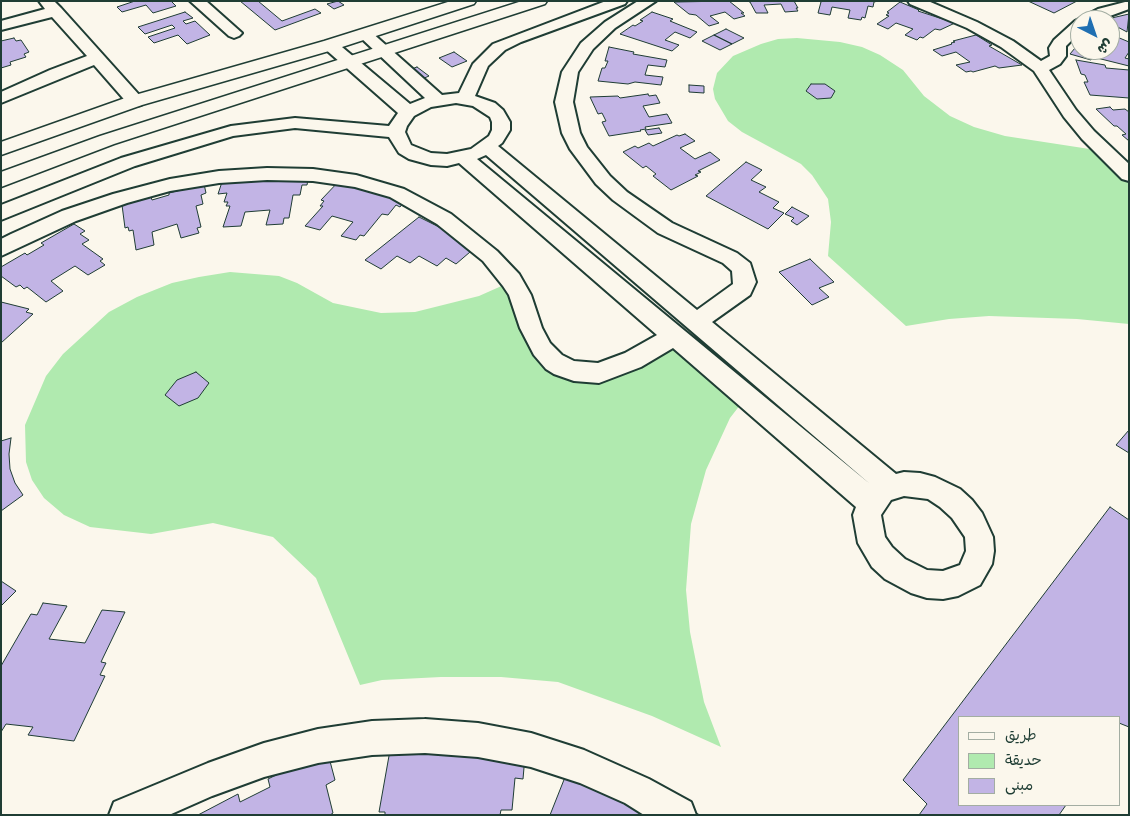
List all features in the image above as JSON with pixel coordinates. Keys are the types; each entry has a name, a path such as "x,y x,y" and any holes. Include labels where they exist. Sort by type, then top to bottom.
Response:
{"street":[{"path":"197,1 234,33"},
{"path":"1,149 135,101 330,45 468,1"},
{"path":"1,180 107,140 539,1"},
{"path":"466,99 481,64 499,47 620,1"},
{"path":"649,1 610,25 587,46 570,72 564,102 571,133 579,148 603,180 620,196 665,228 730,258 742,268 745,282 742,289 696,322"},
{"path":"916,1 972,25 1012,47 1040,68 1070,114 1110,158 1129,175"},
{"path":"1110,10 1129,4"},
{"path":"1,26 51,6 135,101"},
{"path":"365,34 437,100"},
{"path":"1040,68 1054,61 1058,56 1057,48 1070,34"},
{"path":"330,45 408,112"},
{"path":"1,98 56,73 97,58"},
{"path":"1,86 56,73"},
{"path":"466,99 489,107 497,114 501,122 501,130 488,147 464,157 439,159 416,155 405,149 399,141 396,132 398,125 408,112 416,107 437,100 466,99"},
{"path":"396,132 295,123 231,131 179,145 128,162 2,213 10,244 69,216 120,198 170,185 219,177 267,174 313,175 356,181 397,192 444,218 472,240 496,262 511,280 520,295 531,328 542,349 554,362 562,367 580,372 600,373 633,360 674,336"},
{"path":"464,157 716,371 881,494 736,356 488,147"},
{"path":"716,371 736,356"},
{"path":"127,815 208,780 264,760 318,746 372,738 425,736 478,740 531,750 593,771 637,791 678,815"}],"green space":[{"path":"797,38 840,42 862,47 880,55 903,70 924,96 950,116 974,127 1005,136 1096,150 1129,177 1129,324 1077,319 989,316 949,319 906,326 828,256 831,222 828,199 812,175 801,164 742,132 728,121 715,99 713,89 717,73 733,56 778,39"},
{"path":"230,272 279,276 297,283 333,303 381,313 415,312 479,296 506,284 534,333 563,359 607,367 684,339 747,396 730,418 706,470 691,524 686,590 690,632 704,702 721,747 652,716 558,682 501,677 441,677 382,680 360,685 316,578 273,537 213,523 151,534 90,527 64,515 44,498 32,480 26,462 25,425 46,376 63,354 109,312 137,297 172,283"}],"building":[{"path":"135,1 171,1 176,6 153,13 146,5 122,12 117,7"},
{"path":"240,1 258,1 282,21 315,9 321,13 275,30"},
{"path":"338,1 344,5 334,9 327,4"},
{"path":"729,1 744,13 741,13 745,16 734,19 725,12 710,16 719,23 709,26 696,15 689,14 674,2"},
{"path":"747,1 794,1 798,11 785,12 781,4 764,5 768,13 756,13 750,2"},
{"path":"819,1 878,1 874,2 873,7 868,6 865,18 862,17 861,20 848,18 850,10 832,7 830,15 818,13 821,2"},
{"path":"1028,1 1077,1 1054,13"},
{"path":"900,2 918,11 955,23 940,30 935,29 917,40 905,35 913,29 896,23 888,29 877,24 889,16 886,15 889,13 887,12"},
{"path":"185,12 193,18 183,21 186,24 195,21 210,35 187,44 178,35 154,43 148,37 175,28 172,25 145,34 138,27"},
{"path":"652,12 673,19 670,21 697,32 690,38 675,32 665,40 679,45 672,51 620,34 643,21 640,20"},
{"path":"1129,14 1127,32 1120,28 1120,16"},
{"path":"726,29 744,38 732,44 714,35"},
{"path":"714,35 732,44 720,50 702,41"},
{"path":"976,35 992,45 989,46 1022,65 999,68 995,66 966,72 956,65 970,62 956,52 942,56 933,50 952,44 955,42 953,41"},
{"path":"14,38 16,41 21,40 29,52 24,54 26,57 10,62 11,65 1,68 1,41"},
{"path":"1120,38 1129,42 1129,52 1125,58 1129,59 1129,66 1105,60 1120,60"},
{"path":"609,47 634,52 633,54 667,60 665,67 648,65 645,75 663,77 661,85 598,81 602,68 605,68 608,61 605,61"},
{"path":"454,52 467,61 452,67 439,58"},
{"path":"1076,60 1105,65 1106,68 1129,70 1129,98 1090,95 1084,82 1088,82 1085,75 1081,74"},
{"path":"417,67 429,76 413,83 401,73"},
{"path":"811,84 825,84 835,91 831,98 817,99 806,91"},
{"path":"689,85 704,86 704,93 689,92"},
{"path":"648,94 649,96 656,95 660,103 643,106 649,117 667,114 672,123 645,127 646,129 641,131 609,136 602,122 606,121 602,113 598,114 590,97 618,96 620,98"},
{"path":"1110,107 1113,110 1125,109 1129,112 1129,141 1122,135 1126,134 1117,126 1114,126 1096,109"},
{"path":"659,128 662,133 648,135 645,130"},
{"path":"685,134 695,141 680,148 695,159 710,152 720,160 698,171 701,172 695,175 698,176 671,190 653,176 656,174 646,166 643,168 623,152 635,146 638,148 649,143 653,146 677,135"},
{"path":"746,162 762,170 751,180 766,187 759,192 779,202 773,208 784,213 768,229 706,196"},
{"path":"309,174 307,185 302,185 300,195 293,195 289,218 284,218 283,224 266,225 270,210 245,212 241,226 223,227 230,206 226,206 228,202 224,202 227,193 218,194 223,179"},
{"path":"341,179 408,196 400,207 396,205 388,215 382,214 364,236 360,235 356,240 341,236 353,222 332,216 320,230 305,226 323,206 320,206 324,201 321,200"},
{"path":"204,184 206,193 201,195 203,204 196,206 201,227 197,228 199,233 181,238 177,224 152,232 154,245 136,250 133,230 129,231 128,227 125,228 122,205 151,197 152,200 169,195 169,193"},
{"path":"792,207 809,216 797,225 791,221 794,218 785,214"},
{"path":"419,217 477,246 456,264 446,258 437,266 419,256 410,263 397,256 381,269 365,260"},
{"path":"74,224 85,231 80,234 89,240 82,244 103,259 100,261 105,265 88,275 75,266 51,281 63,291 46,302 27,287 24,289 20,285 16,287 1,276 1,267 25,253 27,255 44,245 41,243"},
{"path":"810,259 834,282 819,288 829,297 812,305 779,272"},
{"path":"1,302 29,309 26,312 33,314 1,343"},
{"path":"196,372 209,383 198,398 179,406 165,395 177,380"},
{"path":"1129,430 1129,453 1116,445"},
{"path":"11,438 10,469 15,483 23,495 1,511 1,441"},
{"path":"1110,507 1129,520 1129,727 1120,723 1120,716 958,716 958,806 1065,806 1059,815 919,815 927,804 903,780"},
{"path":"1,581 16,591 1,606"},
{"path":"43,603 67,606 49,639 85,643 102,610 125,612 101,662 106,663 100,675 105,676 74,741 28,735 33,727 6,724 1,732 1,666 31,614 37,615"},
{"path":"392,739 526,745 523,779 515,778 512,810 501,810 500,815 385,815 385,812 379,812"},
{"path":"327,750 335,780 326,785 333,813 330,815 198,815 238,794 240,802 270,787 268,779"},
{"path":"575,752 648,789 700,815 550,815"}]}
